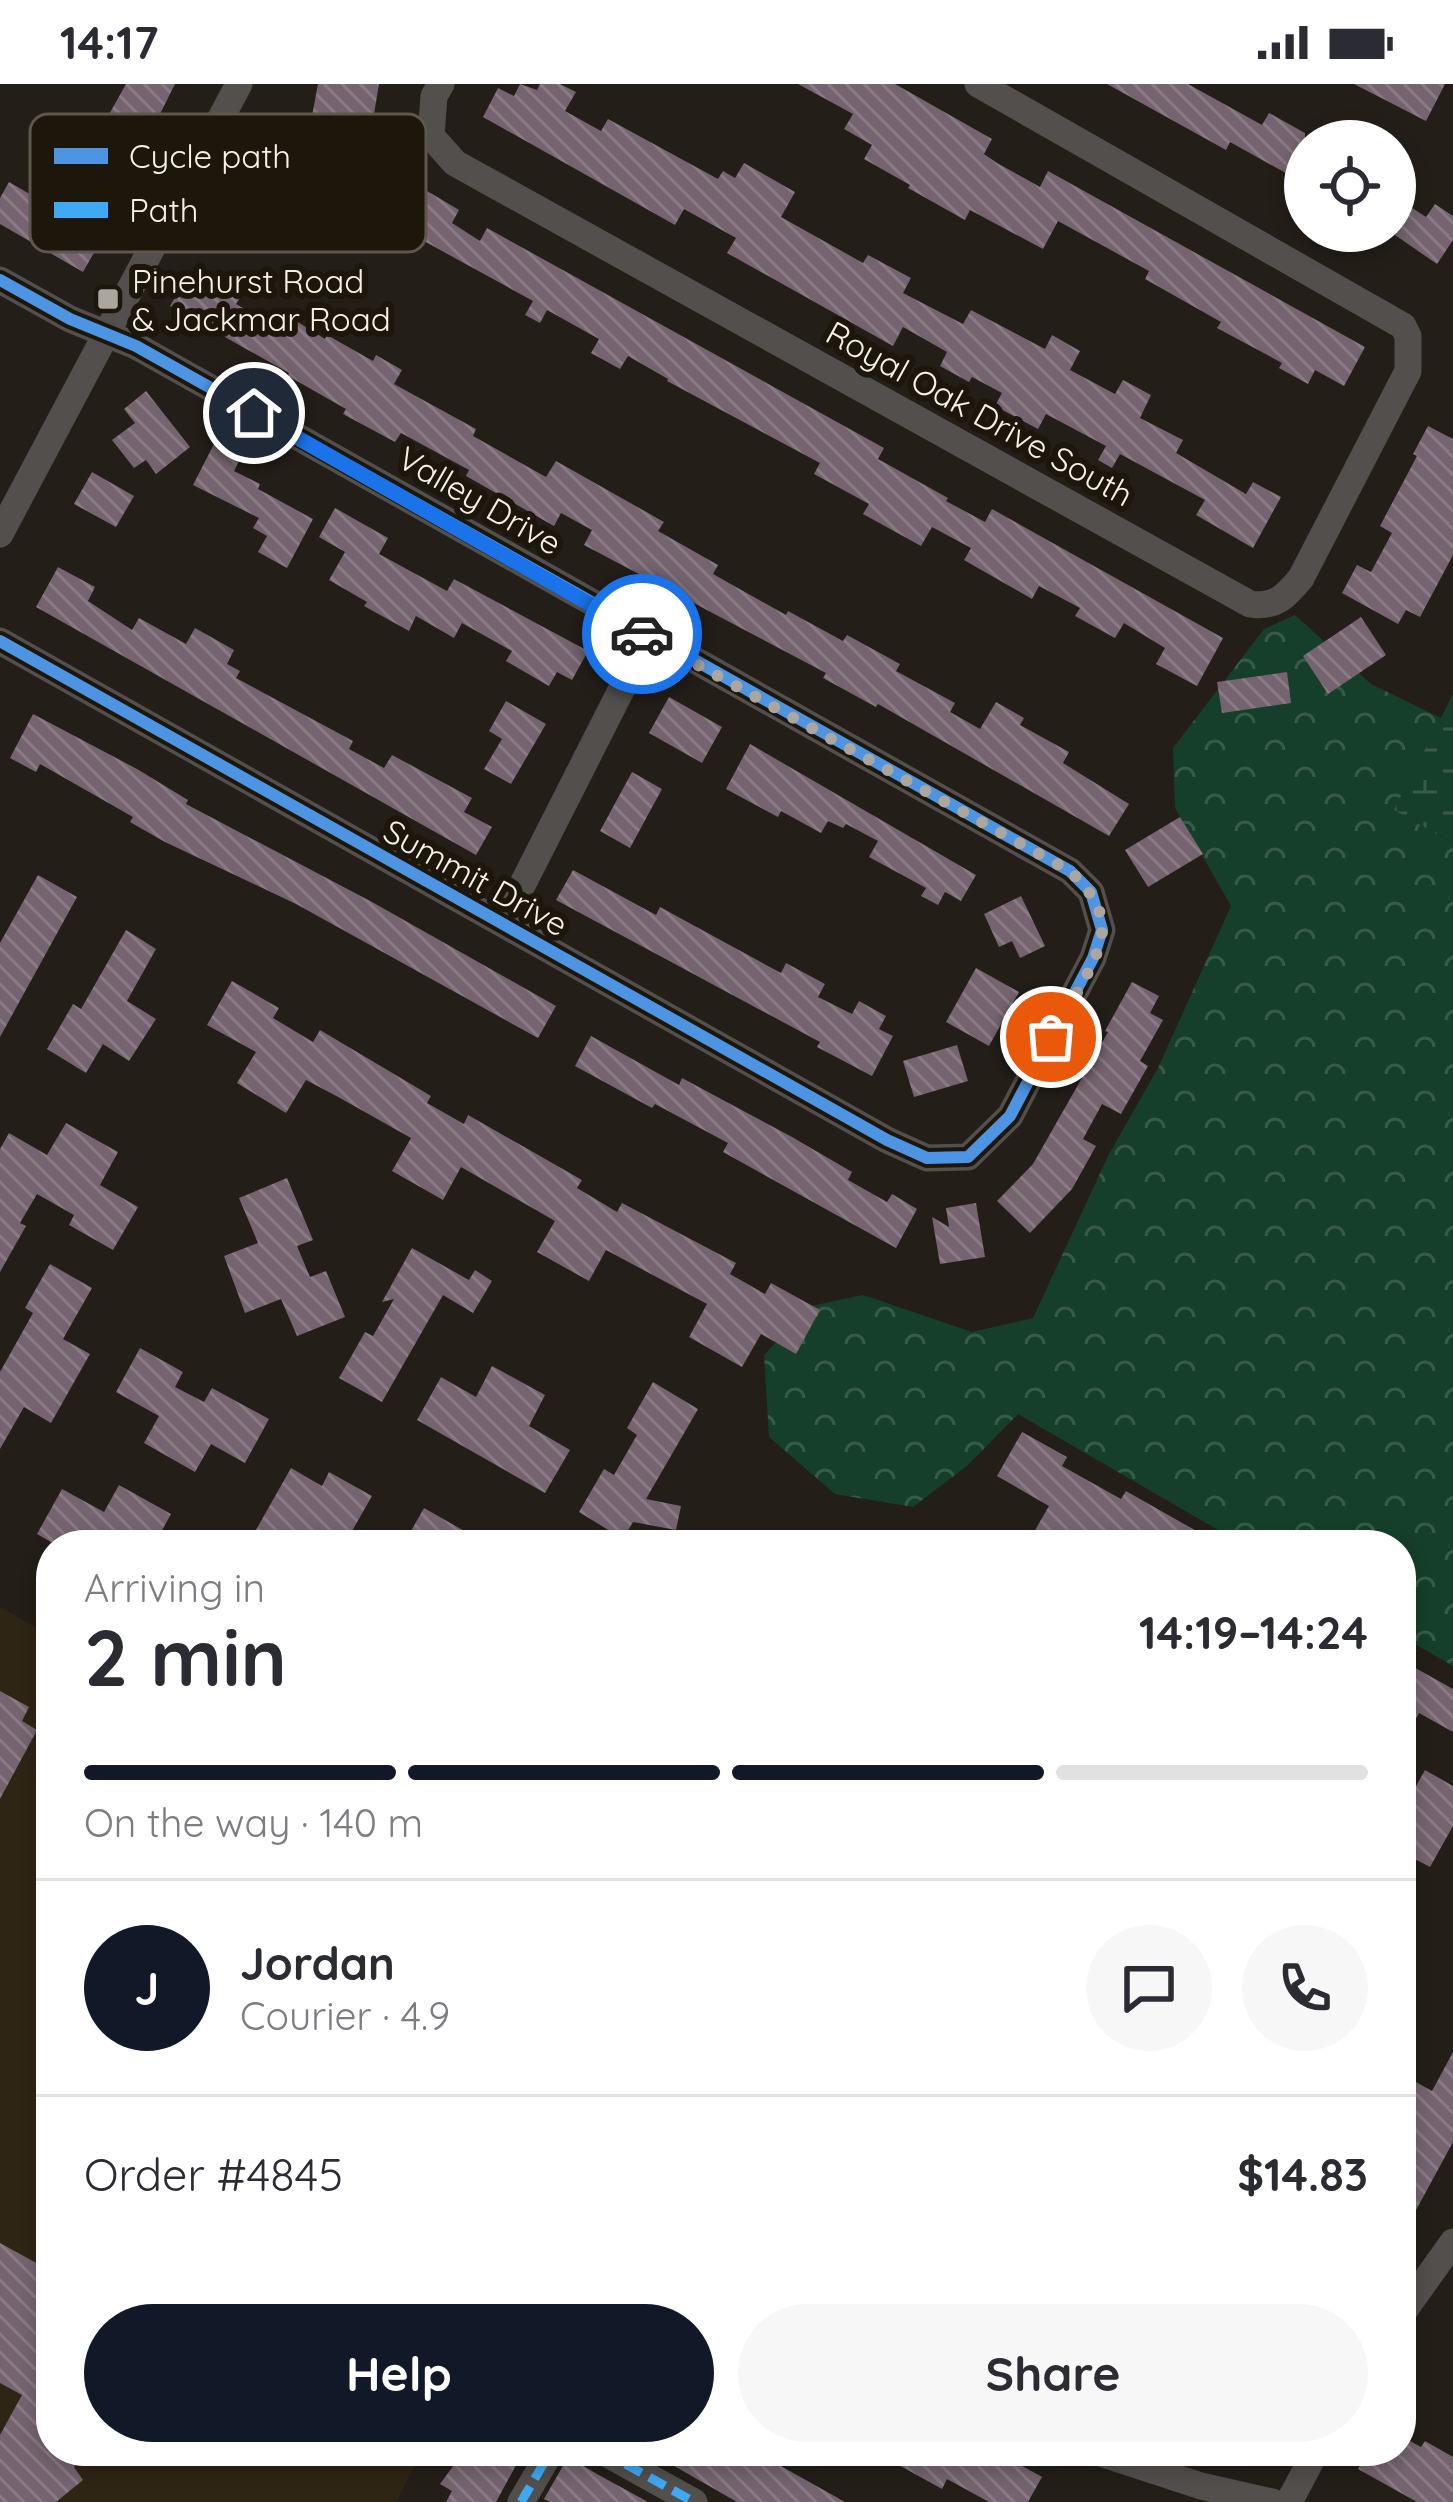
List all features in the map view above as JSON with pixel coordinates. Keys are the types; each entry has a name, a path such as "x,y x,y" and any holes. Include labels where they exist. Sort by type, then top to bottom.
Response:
{"street":[{"path":"223,114 239,84"},
{"name":"Royal Oak Drive South","path":"440,84 434,96 431,136 455,163 1250,604 1264,607 1283,599 1301,578 1408,371 1408,336 1403,326 978,84"},
{"path":"0,534 151,252"},
{"name":"Valley Drive","path":"0,280 156,358 1070,871 1091,892 1102,930 1093,958 1010,1116 968,1157 927,1158"},
{"path":"502,922 648,637"},
{"name":"Summit Drive","path":"0,640 887,1140 927,1158"},
{"path":"1416,2294 1453,2242"},
{"path":"520,2502 542,2466"},
{"path":"629,2466 694,2502"},
{"path":"1140,2466 1272,2502"},
{"path":"1289,2502 1308,2466"}],"shaded area":[{"path":"0,1607 36,1627 36,2466 415,2466 396,2502 0,2502"}],"green space":[{"path":"1295,615 1371,684 1441,718 1394,810 1453,843 1453,1666 1416,1645 1416,1530 1218,1530 1018,1414 968,1465 913,1507 835,1494 769,1437 764,1355 811,1306 863,1295 972,1332 1033,1318 1109,1154 1158,1068 1231,906 1175,808 1173,748 1264,629"},
{"path":"1453,694 1453,843 1394,810"}],"building":[{"path":"126,84 175,84 160,114 109,114"},
{"path":"318,84 379,84 374,114 312,114"},
{"path":"520,84 537,90 540,84 560,84 576,92 565,111 601,131 608,119 718,179 723,171 735,178 744,163 795,192 781,217 863,263 868,255 911,278 903,293 963,324 971,310 1045,349 1052,335 1080,351 1070,370 1115,394 1123,380 1151,395 1140,418 1183,440 1176,453 1246,494 1253,482 1281,497 1253,548 1196,515 1205,500 1120,454 1112,468 1098,460 1106,446 1046,414 1038,429 995,406 1002,393 940,366 947,352 903,327 893,346 727,253 736,238 684,209 675,225 483,117 498,88 514,96"},
{"path":"798,84 895,84 992,139 984,154 997,163 1040,187 1048,171 1365,347 1344,386 1315,370 1308,384 1279,368 1282,363 1217,328 1221,322 1145,279 1149,271 1058,221 1043,249 970,210 965,220 908,188 910,185 864,159 872,145 844,129 853,114"},
{"path":"1107,84 1188,84 1262,125 1269,113 1284,121 1284,172 1230,142 1226,150"},
{"path":"1354,84 1445,84 1426,121"},
{"path":"9,182 30,194 30,241 0,224 0,198"},
{"path":"426,190 459,210 452,223 480,241 487,228 884,448 878,459 948,498 946,501 985,522 992,509 1223,638 1197,686 1156,664 1165,648 1124,623 1115,638 1075,616 1080,608 1039,586 1032,599 964,560 971,548 932,527 921,546 863,514 869,504 814,474 820,463 628,356 620,369 591,353 599,339 547,310 540,323 525,315 533,301 426,242"},
{"path":"1435,204 1453,216 1453,240 1437,264 1416,250 1416,211 1426,217"},
{"path":"48,252 94,252 83,272"},
{"path":"185,280 209,295 217,281 241,296 236,304 271,325 280,311 373,361 376,355 402,370 394,384 476,429 473,436 546,477 556,461 664,522 658,531 718,565 713,574 786,615 788,611 843,641 847,635 900,664 896,671 955,703 950,712 980,729 996,702 1024,718 1020,725 1069,752 1063,763 1129,804 1109,836 878,704 823,678 826,673 584,545 592,530 561,513 554,526 466,476 469,470 401,433 395,442 343,414 346,409 289,373 170,306"},
{"path":"146,391 190,447 156,474 146,460 134,468 112,440 135,423 124,409"},
{"path":"1428,426 1453,439 1453,555 1420,617 1406,610 1398,624 1342,593 1357,565 1371,572 1392,533 1380,526"},
{"path":"214,444 241,457 234,471 313,519 287,568 258,552 267,536 253,528 259,518 193,485"},
{"path":"92,472 134,496 116,527 74,504"},
{"path":"335,508 388,538 379,554 447,591 454,579 588,651 572,680 557,672 549,686 506,661 512,651 462,623 454,638 416,616 409,631 364,606 367,602 329,580 345,552 319,537"},
{"path":"58,567 95,587 88,601 132,630 139,618 186,644 195,628 234,650 227,664 240,671 236,678 353,741 349,749 384,768 392,755 472,798 464,812 492,827 476,855 36,607"},
{"path":"1361,617 1386,655 1328,694 1303,656"},
{"path":"1287,672 1291,703 1222,713 1217,682"},
{"path":"669,697 722,727 702,763 649,733"},
{"path":"506,701 546,724 511,784 484,769 502,739 489,731"},
{"path":"33,714 137,769 188,800 186,804 556,1006 538,1038 296,904 165,842 130,822 133,817 40,764 36,772 10,758"},
{"path":"750,744 976,875 961,901 945,892 938,905 921,896 926,888 869,857 878,841 846,824 843,828 828,821 821,833 726,789"},
{"path":"632,772 662,789 630,848 600,831"},
{"path":"1180,817 1203,854 1148,887 1125,850"},
{"path":"573,870 656,915 660,907 781,973 786,963 825,984 818,997 852,1014 859,1001 886,1016 879,1029 893,1036 872,1076 817,1047 820,1042 556,900"},
{"path":"38,875 77,897 0,1037 0,943"},
{"path":"1021,896 1045,946 1020,958 1012,941 999,947 984,914"},
{"path":"126,930 156,949 127,1001 156,1019 129,1061 103,1044 86,1073 47,1049 73,1004 81,1009"},
{"path":"976,968 1019,992 989,1046 946,1022"},
{"path":"232,981 279,1008 273,1018 313,1042 320,1030 431,1096 427,1103 464,1124 468,1115 582,1180 577,1188 617,1212 622,1203 736,1263 730,1274 765,1294 771,1283 820,1310 796,1354 761,1334 742,1367 689,1337 707,1304 606,1250 589,1281 537,1252 555,1221 461,1167 443,1200 392,1171 411,1138 306,1080 286,1113 237,1083 256,1052 207,1025"},
{"path":"1132,982 1159,996 1150,1013 1163,1020 1140,1061 1148,1066 1121,1114 1102,1104 1083,1139 1096,1146 1072,1189 1030,1233 997,1201 1033,1164"},
{"path":"591,1036 679,1085 682,1078 792,1137 852,1172 848,1180 887,1202 892,1194 917,1209 896,1248 723,1152 728,1143 575,1066"},
{"path":"957,1045 968,1081 914,1097 903,1061"},
{"path":"66,1123 118,1152 100,1185 138,1207 113,1250 69,1225 74,1215 37,1194 20,1223 26,1226 0,1272 0,1149 9,1133 47,1155"},
{"path":"287,1178 313,1240 297,1246 310,1277 326,1271 345,1317 297,1336 281,1299 245,1313 224,1256 258,1243 239,1198"},
{"path":"976,1203 985,1257 940,1264 932,1217 949,1227 946,1208"},
{"path":"412,1248 469,1280 475,1270 492,1281 473,1313 443,1295 382,1402 339,1378 365,1332 373,1336 394,1299 382,1302"},
{"path":"50,1264 92,1288 63,1339 90,1354 51,1423 24,1407 0,1449 0,1372 33,1313 25,1308"},
{"path":"140,1348 183,1372 175,1387 204,1402 212,1388 269,1419 245,1463 211,1444 195,1472 144,1443 159,1416 116,1392"},
{"path":"492,1366 545,1395 529,1426 570,1450 545,1493 417,1420 441,1377 476,1397"},
{"path":"653,1382 698,1409 646,1499 681,1506 676,1530 633,1522 628,1530 608,1530 579,1512 604,1469 614,1475 637,1435 627,1428"},
{"path":"1022,1432 1067,1457 1062,1466 1121,1499 1126,1491 1195,1530 1035,1530 1049,1506 997,1476"},
{"path":"291,1468 322,1486 329,1472 372,1496 353,1530 256,1530"},
{"path":"119,1485 171,1514 162,1530 39,1530 62,1489 104,1512"},
{"path":"424,1508 463,1530 412,1530"},
{"path":"1416,1668 1453,1689 1453,1732 1419,1713 1416,1718"},
{"path":"0,1691 29,1707 22,1721 36,1732 0,1799"},
{"path":"1425,1770 1453,1786 1453,1826 1430,1867 1416,1860 1416,1786"},
{"path":"1453,2052 1453,2142 1416,2210 1416,2082 1432,2091"},
{"path":"0,2243 36,2263 36,2466 75,2466 83,2480 56,2502 0,2502 0,2435 22,2395 0,2383"},
{"path":"1425,2441 1453,2457 1453,2502 1417,2502 1358,2469 1416,2466 1416,2444 1421,2447"},
{"path":"453,2466 516,2466 496,2502 446,2502 452,2491 440,2484"},
{"path":"563,2466 584,2466 648,2502 550,2502 544,2499"},
{"path":"674,2466 781,2466 845,2502 737,2502"},
{"path":"900,2466 1022,2466 1042,2477 1028,2502 989,2502 947,2479 942,2489"}],"marked path":[{"path":"521,2502 542,2466"},
{"path":"629,2466 694,2502"}],"cycle path":[{"path":"0,280 70,319 136,346 1070,871 1091,892 1102,930 1093,958 1010,1116 968,1157 927,1158 887,1140 0,641"}],"way so far":[{"path":"642,634 1070,871 1091,892 1102,930 1093,958 1051,1037"}],"place":[{"name":"Pinehurst Road & Jackmar Road","path":"108,299"}],"route":[{"path":"254,413 642,634"}]}
